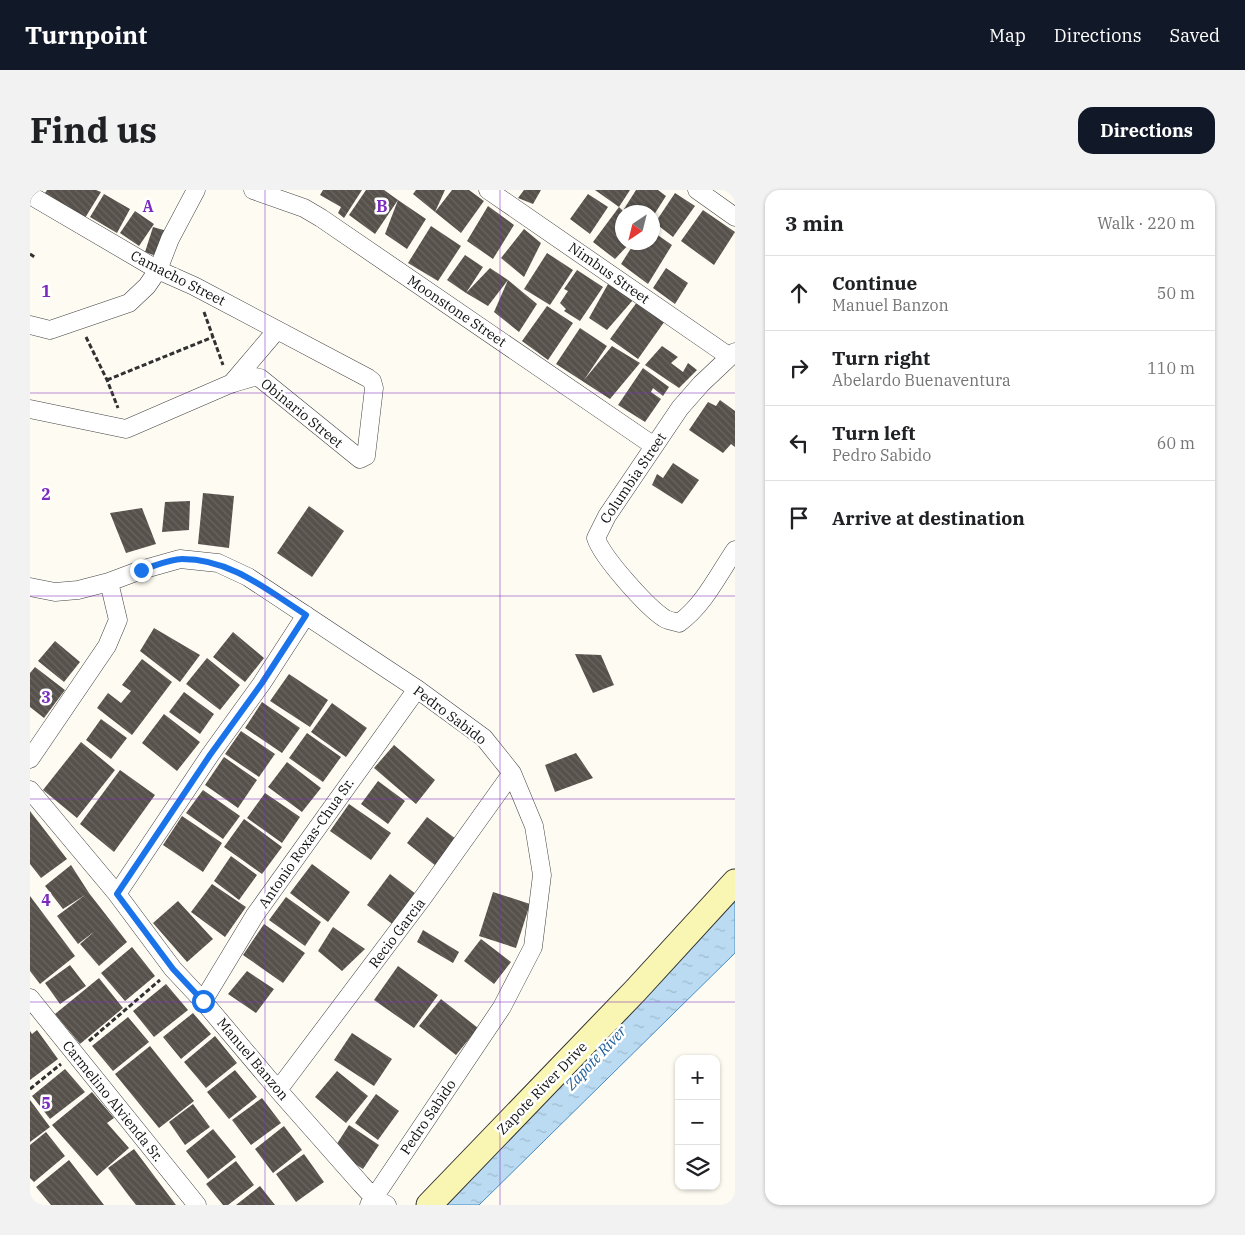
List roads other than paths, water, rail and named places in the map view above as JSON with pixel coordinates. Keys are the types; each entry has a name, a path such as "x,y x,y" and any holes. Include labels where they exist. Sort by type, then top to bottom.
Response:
{"main road":[{"name":"Zapote River Drive","path":"429,1205 636,990 735,882"}],"street":[{"path":"30,325 50,330 129,303 147,286 158,270 170,239 196,190"},
{"name":"Moonstone Street","path":"252,190 304,208 321,218 654,446"},
{"name":"Nimbus Street","path":"488,190 732,354"},
{"path":"697,190 735,217"},
{"name":"Camacho Street","path":"30,195 158,270 194,286 328,356"},
{"path":"230,384 277,330"},
{"name":"Columbia Street","path":"732,354 701,384 680,408 607,516 596,538 599,548 651,608 666,619 679,623 691,614 700,603 735,550"},
{"name":"Obinario Street","path":"30,409 126,429 230,384 254,376 260,378 358,459 362,459 366,456 374,384 368,378 328,356"},
{"name":"Pedro Sabido","path":"30,588 55,592 78,590 180,559 218,563 248,578 306,615 417,690 484,738 512,773 534,826 542,875 533,947 502,1007 377,1203"},
{"path":"30,759 107,646 118,620 109,582"},
{"path":"117,894 210,755 262,683 306,615"},
{"name":"Antonio Roxas-Chua Sr.","path":"203,1001 255,915 417,690"},
{"name":"Recio Garcia","path":"278,1090 424,896 512,773"},
{"name":"Manuel Banzon","path":"30,790 117,894 173,969 203,1001 377,1203"},
{"name":"Carmelino Alvienda Sr.","path":"30,998 196,1205"}],"water":[{"name":"Zapote River","path":"735,892 735,953 479,1205 442,1205"}]}
